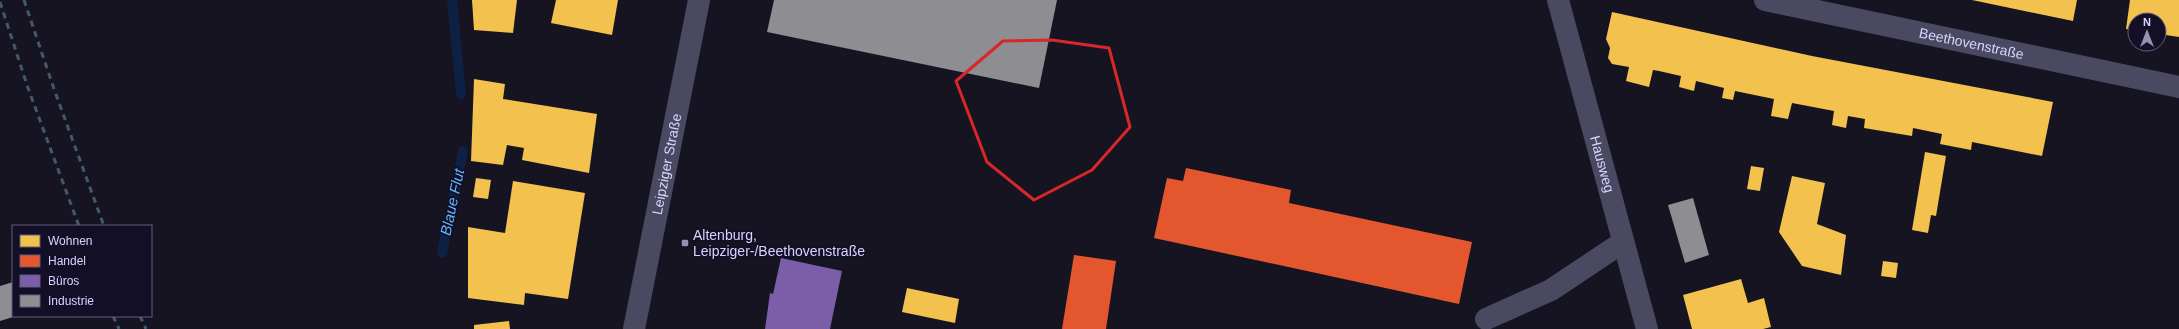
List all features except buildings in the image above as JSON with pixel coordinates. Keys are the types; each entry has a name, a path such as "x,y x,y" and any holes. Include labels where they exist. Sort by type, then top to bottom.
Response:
{"street":[{"name":"Leipziger Straße","path":"634,329 699,0"},
{"name":"Hausweg","path":"1558,0 1647,329"},
{"name":"Beethovenstraße","path":"1764,0 2179,87"},
{"path":"1486,320 1551,290 1623,242"}],"highlighted area":[{"path":"1052,40 1109,48 1130,127 1092,170 1034,200 987,162 956,81 1003,41"}],"waterway":[{"name":"Blaue Flut","path":"452,0 461,94"},
{"name":"Blaue Flut","path":"442,253 463,151"}],"railway":[{"path":"24,0 54,89 104,225"},
{"path":"0,2 28,88 79,225"},
{"path":"113,317 119,329"},
{"path":"140,317 146,329"}],"place":[{"name":"Altenburg, Leipziger-/Beethovenstraße","path":"685,243"}]}
